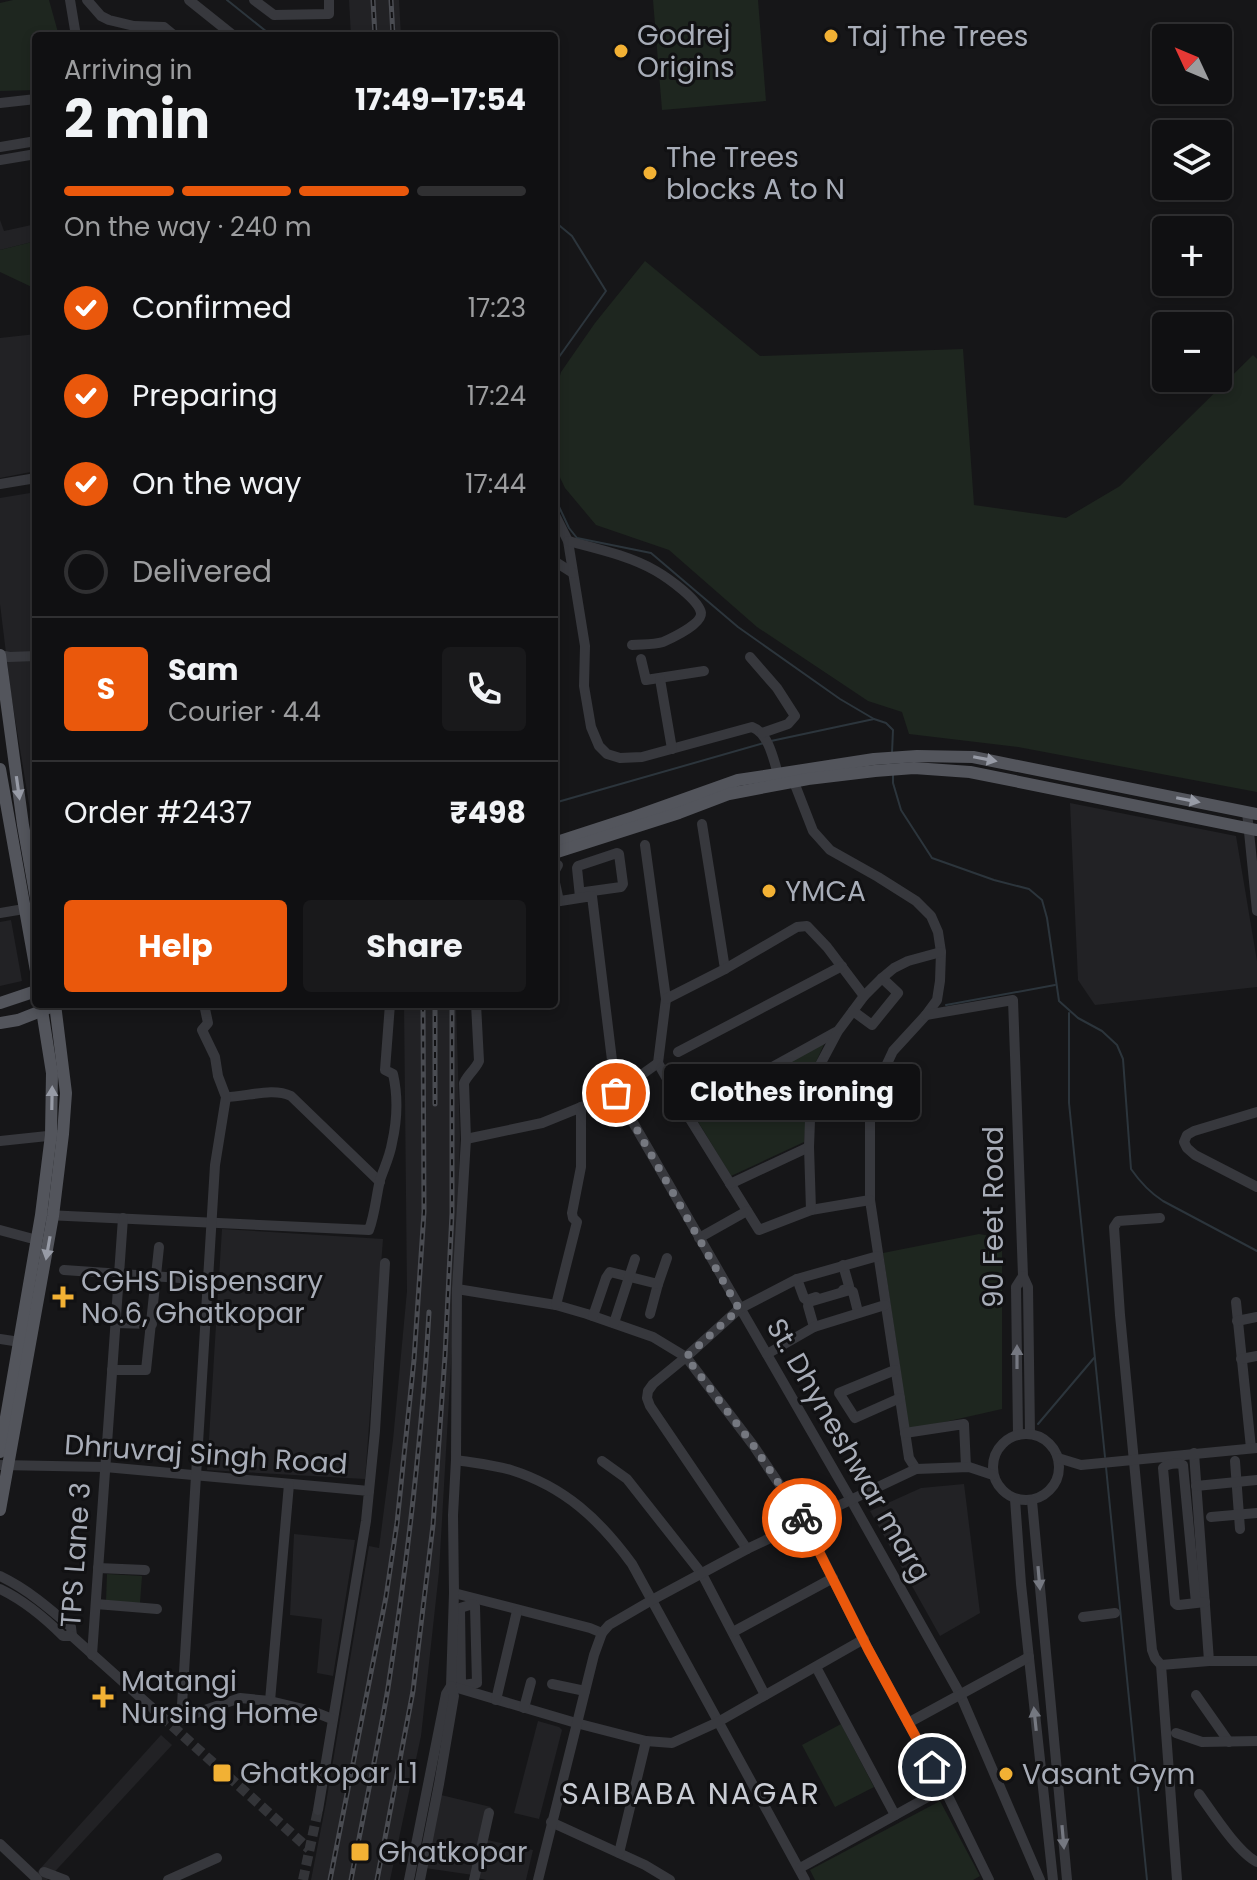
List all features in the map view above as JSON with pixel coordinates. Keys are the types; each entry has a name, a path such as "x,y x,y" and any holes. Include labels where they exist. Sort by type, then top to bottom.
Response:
{"main road":[{"path":"0,655 32,856"},
{"path":"558,842 599,834 786,778 875,765 973,757 1252,813"},
{"path":"911,762 1253,829"},
{"path":"0,769 6,834 32,950"},
{"path":"1081,795 1085,779"},
{"path":"558,865 599,834"},
{"path":"0,1003 32,992"},
{"path":"0,1023 41,1008 52,1073 57,1135"},
{"path":"0,1510 4,1465 66,1093 55,1008"},
{"path":"0,1452 37,1240 47,1215"}],"street":[{"path":"70,0 75,32"},
{"path":"87,0 101,16 109,20 134,26 164,27 170,32"},
{"path":"189,0 229,32"},
{"path":"254,0 274,15 329,14 329,0"},
{"path":"0,103 32,99"},
{"path":"0,147 32,142"},
{"path":"0,160 32,155"},
{"path":"0,484 32,479"},
{"path":"558,521 568,541 585,646 584,686 591,727 599,746 607,754 620,758 642,757 752,727 759,729 813,831 830,850 916,901 931,916 938,932 941,952 937,1000 893,1051 878,1083 870,1115 870,1200 909,1458 916,1469"},
{"path":"568,541 613,553 655,571 696,604 701,617 683,632 661,642 632,645"},
{"path":"558,564 573,573"},
{"path":"0,655 32,656"},
{"path":"750,657 777,688 795,716 788,724 762,733"},
{"path":"641,659 644,679 648,681 704,671"},
{"path":"660,679 672,749"},
{"path":"717,724 720,736"},
{"path":"1252,813 1257,911"},
{"path":"702,824 725,969"},
{"path":"645,845 666,999 658,1063 759,1230 811,1210 870,1200"},
{"path":"558,901 602,894 606,889 621,887 619,854 578,866 586,894"},
{"name":"St. Dhyneshwar marg","path":"586,894 616,1093 960,1694 1040,1880"},
{"path":"0,913 24,909"},
{"path":"666,999 797,927 807,926 864,996"},
{"path":"811,1210 809,1147 813,1078 838,1031 894,968 941,952"},
{"path":"678,1052 842,966"},
{"path":"855,1013 864,996 884,979"},
{"path":"855,1013 871,1025 881,1015 898,993 884,979"},
{"name":"90 Feet Road","path":"926,1015 1013,1000 1023,1276 1016,1287 1018,1435"},
{"path":"205,1008 208,1023 202,1030 215,1057 226,1097 215,1165 182,1705 185,1719 240,1698 270,1701 332,1719"},
{"path":"47,1215 369,1230 392,1144 397,1091 393,1074 385,1070 390,1008"},
{"path":"461,1681 454,1593 453,1515 457,1289 466,1139 464,1083 479,1061 476,1008"},
{"path":"687,1114 838,1031"},
{"path":"466,1139 542,1123 616,1093 658,1063"},
{"path":"226,1097 281,1091 291,1096 380,1182"},
{"path":"556,1305 577,1222 572,1213 581,1167 581,1107"},
{"path":"1257,1112 1194,1131 1187,1135 1184,1142 1195,1155 1257,1187"},
{"path":"0,1141 57,1135"},
{"path":"730,1184 809,1147"},
{"path":"699,1238 747,1211"},
{"name":"TPS Lane 3","path":"92,1655 123,1218"},
{"path":"1160,1218 1118,1221 1115,1225 1133,1401 1133,1459 1152,1650 1161,1665 1177,1880"},
{"path":"0,1230 37,1240"},
{"path":"112,1370 146,1370 159,1247"},
{"path":"747,1549 658,1418 647,1398 648,1391 739,1309 798,1281 878,1256"},
{"path":"650,1314 667,1258"},
{"path":"614,1323 635,1259"},
{"path":"369,1491 385,1263"},
{"path":"798,1281 807,1300 848,1289 844,1267"},
{"path":"64,1270 180,1278"},
{"path":"593,1316 610,1272 658,1284"},
{"path":"1023,1276 1028,1287 1030,1434"},
{"path":"457,1289 556,1305 653,1337 686,1357 753,1445 804,1521 989,1880"},
{"path":"813,1324 809,1302 850,1290 858,1310"},
{"path":"1200,1602 1175,1603 1163,1468 1171,1460 1218,1446 1232,1450 1254,1448 1249,1400 1240,1387 1241,1359 1235,1340 1236,1302"},
{"path":"767,1354 813,1324 885,1305"},
{"path":"1235,1319 1257,1317"},
{"path":"115,1323 152,1324"},
{"path":"0,1339 20,1342"},
{"path":"1241,1359 1257,1356"},
{"path":"895,1370 839,1393 855,1418 900,1398"},
{"path":"905,1433 964,1424 968,1467"},
{"path":"1030,1434 1045,1440 1052,1446 1060,1464 1050,1491 1032,1501 1005,1494 993,1475 994,1456 1008,1439 1018,1435 1030,1434"},
{"path":"1232,1450 1240,1529"},
{"path":"1057,1479 1081,1465 1133,1459 1156,1451 1181,1464 1192,1501 1200,1602 1209,1661"},
{"path":"1192,1501 1196,1486 1194,1453"},
{"path":"968,1467 994,1456"},
{"path":"1058,1458 1081,1465"},
{"path":"456,1460 509,1470 540,1481 569,1498 612,1537 632,1564 805,1880"},
{"path":"602,1461 627,1479 702,1574 765,1695"},
{"name":"Dhruvraj Singh Road","path":"4,1465 105,1467 369,1491 318,1810"},
{"path":"538,1880 576,1723 602,1633 609,1625 747,1549 916,1469 968,1467 993,1475"},
{"path":"1183,1473 1195,1473"},
{"path":"1196,1486 1257,1480"},
{"path":"270,1701 289,1484"},
{"path":"1015,1499 1053,1880"},
{"path":"1032,1501 1067,1880"},
{"path":"1211,1517 1257,1513"},
{"path":"98,1568 145,1570"},
{"path":"0,1576 43,1602 71,1627 72,1636 150,1706"},
{"path":"733,1632 833,1578"},
{"path":"0,1589 35,1610 63,1636 72,1636"},
{"path":"454,1593 602,1633"},
{"path":"96,1604 157,1609"},
{"path":"409,1880 446,1694 451,1686 461,1681 477,1683 473,1604 460,1608 461,1681"},
{"path":"496,1700 517,1611"},
{"path":"1083,1617 1115,1613"},
{"path":"461,1681 496,1700 646,1741 672,1743 718,1722 864,1639"},
{"path":"908,1723 1029,1657"},
{"path":"1161,1665 1257,1661"},
{"path":"816,1667 895,1815"},
{"path":"524,1708 531,1682"},
{"path":"552,1684 585,1691"},
{"path":"420,1880 454,1696 451,1686"},
{"path":"1196,1695 1229,1742"},
{"path":"1176,1733 1202,1742 1257,1741"},
{"path":"619,1853 646,1741"},
{"path":"800,1868 944,1788"},
{"path":"1199,1794 1240,1849 1257,1862"},
{"path":"474,1880 489,1813"},
{"path":"551,1822 645,1865 670,1880"},
{"path":"0,1844 40,1876 65,1880"},
{"path":"168,1880 217,1858"}],"shaded area":[{"path":"49,0 58,32 32,32 32,90 0,91 0,3"},
{"path":"349,0 399,0 401,32 351,32"},
{"path":"653,0 758,0 766,101 662,110"},
{"path":"0,220 4,231 32,225 32,242 0,250"},
{"path":"32,242 32,287 0,272 0,250"},
{"path":"645,261 760,356 963,349 974,505 1066,518 1120,486 1215,392 1232,392 1232,376 1253,355 1257,359 1257,792 1018,747 909,734 902,712 868,701 757,627 669,550 596,525 565,488 558,473 558,383 561,372 595,323"},
{"path":"32,334 32,472 0,478 0,338"},
{"path":"32,493 30,810 0,604 0,498"},
{"path":"1070,803 1236,836 1257,961 1257,987 1095,1005 1078,980"},
{"path":"11,920 22,981 0,986 0,922"},
{"path":"404,1008 456,1008 460,1138 455,1295 439,1572 421,1736 390,1880 311,1880 369,1546 379,1548 407,1291"},
{"path":"825,1042 810,1075 804,1142 731,1176 694,1115"},
{"path":"222,1229 383,1239 365,1479 207,1470"},
{"path":"979,1234 1002,1238 1002,1409 909,1430 883,1253"},
{"path":"964,1484 980,1613 940,1636 870,1511 921,1488"},
{"path":"294,1534 355,1540 333,1676 317,1673 322,1619 290,1615"},
{"path":"107,1574 142,1576 140,1603 106,1601"},
{"path":"538,1721 562,1730 539,1819 514,1813"},
{"path":"841,1724 874,1787 835,1807 802,1745"},
{"path":"161,1735 172,1745 47,1880 30,1880"},
{"path":"441,1795 491,1807 483,1839 533,1850 526,1880 486,1880 425,1868"},
{"path":"940,1801 980,1876 973,1880 815,1880 810,1870"}],"waterway":[{"path":"227,0 267,32"},
{"path":"558,224 572,236 606,291 558,358"},
{"path":"558,505 577,538 651,553 738,627 840,699 886,723 893,730 892,753"},
{"path":"771,741 874,719"},
{"path":"558,802 764,743"},
{"path":"893,775 901,810 932,858 1029,889 1042,900 1059,1001 1078,1018 1102,1031 1117,1045 1123,1059 1131,1169 1134,1174 1163,1201 1257,1251"},
{"path":"946,1005 1055,985"},
{"path":"1069,1013 1069,1103 1105,1457"},
{"path":"1038,1424 1094,1358"},
{"path":"1106,1467 1147,1880"}],"tunnel":[{"path":"150,1706 309,1849"},
{"path":"303,1880 318,1810"}],"railway":[{"path":"373,0 375,32"},
{"path":"391,0 393,32"},
{"path":"330,1880 386,1597 397,1523 414,1360 424,1212 423,1008"},
{"path":"435,1008 435,1104"},
{"path":"377,1880 413,1691 433,1525 452,1213 452,1008"},
{"path":"351,1880 388,1688 401,1595 418,1454 429,1312"}],"way so far":[{"path":"616,1093 739,1309 686,1357 753,1445 802,1518"}],"place":[{"name":"Taj The Trees","path":"831,36"},
{"name":"Godrej Origins","path":"621,51"},
{"name":"The Trees blocks A to N","path":"650,173"},
{"name":"YMCA","path":"769,891"},
{"name":"Clothes ironing","path":"616,1093"},
{"name":"CGHS Dispensary No.6, Ghatkopar","path":"63,1297"},
{"name":"Matangi Nursing Home","path":"103,1697"},
{"name":"Ghatkopar L1","path":"222,1773"},
{"name":"Vasant Gym","path":"1006,1774"},
{"name":"Ghatkopar","path":"360,1852"}],"district":[{"name":"SAIBABA NAGAR","path":"691,1794"}],"route":[{"path":"802,1518 932,1767"}]}
